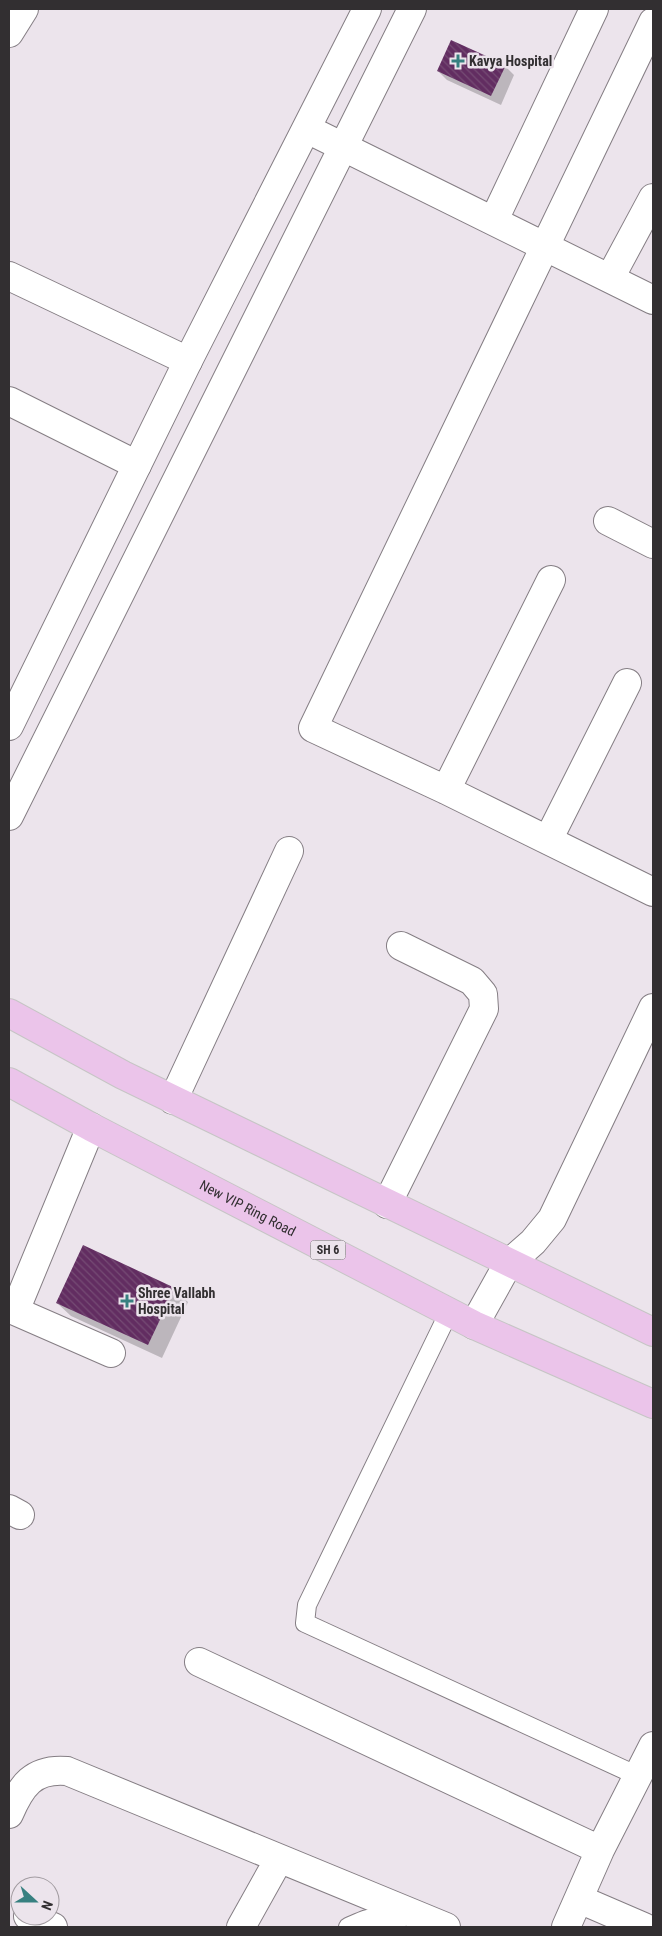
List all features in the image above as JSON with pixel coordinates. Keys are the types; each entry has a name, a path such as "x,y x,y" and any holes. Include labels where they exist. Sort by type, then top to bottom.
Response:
{"main road":[{"path":"9,1013 173,1100 508,1264 653,1332"},
{"name":"New VIP Ring Road","path":"9,1082 91,1127 474,1325 653,1404"}],"street":[{"path":"9,33 24,9"},
{"path":"9,726 188,361 307,129 366,9"},
{"path":"9,816 412,9"},
{"path":"494,220 594,9"},
{"path":"653,22 547,246 313,728 446,790 653,892"},
{"path":"307,129 653,300"},
{"path":"610,278 653,198"},
{"path":"9,276 188,361"},
{"path":"9,401 137,465"},
{"path":"608,520 653,544"},
{"path":"446,790 551,580"},
{"path":"548,840 627,683"},
{"path":"173,1100 289,851"},
{"path":"387,1204 484,1009 483,994 472,981 400,946"},
{"path":"474,1325 508,1264 533,1242 552,1219 653,1008"},
{"path":"91,1127 15,1311 111,1353"},
{"path":"199,1662 600,1850"},
{"path":"566,1927 600,1850 653,1746"},
{"path":"9,1814 16,1797 38,1773 53,1770 67,1771 446,1927"},
{"path":"241,1927 279,1859"},
{"path":"579,1899 644,1927"}],"lane":[{"path":"449,1312 306,1605 305,1623 638,1776"},
{"path":"348,1927 368,1918 378,1917 398,1927"}],"building":[{"path":"451,40 506,65 491,96 437,71"},
{"path":"83,1245 175,1288 148,1345 56,1303"}],"place":[{"name":"Kavya Hospital","path":"458,61"},
{"name":"Shree Vallabh Hospital","path":"127,1301"}]}
